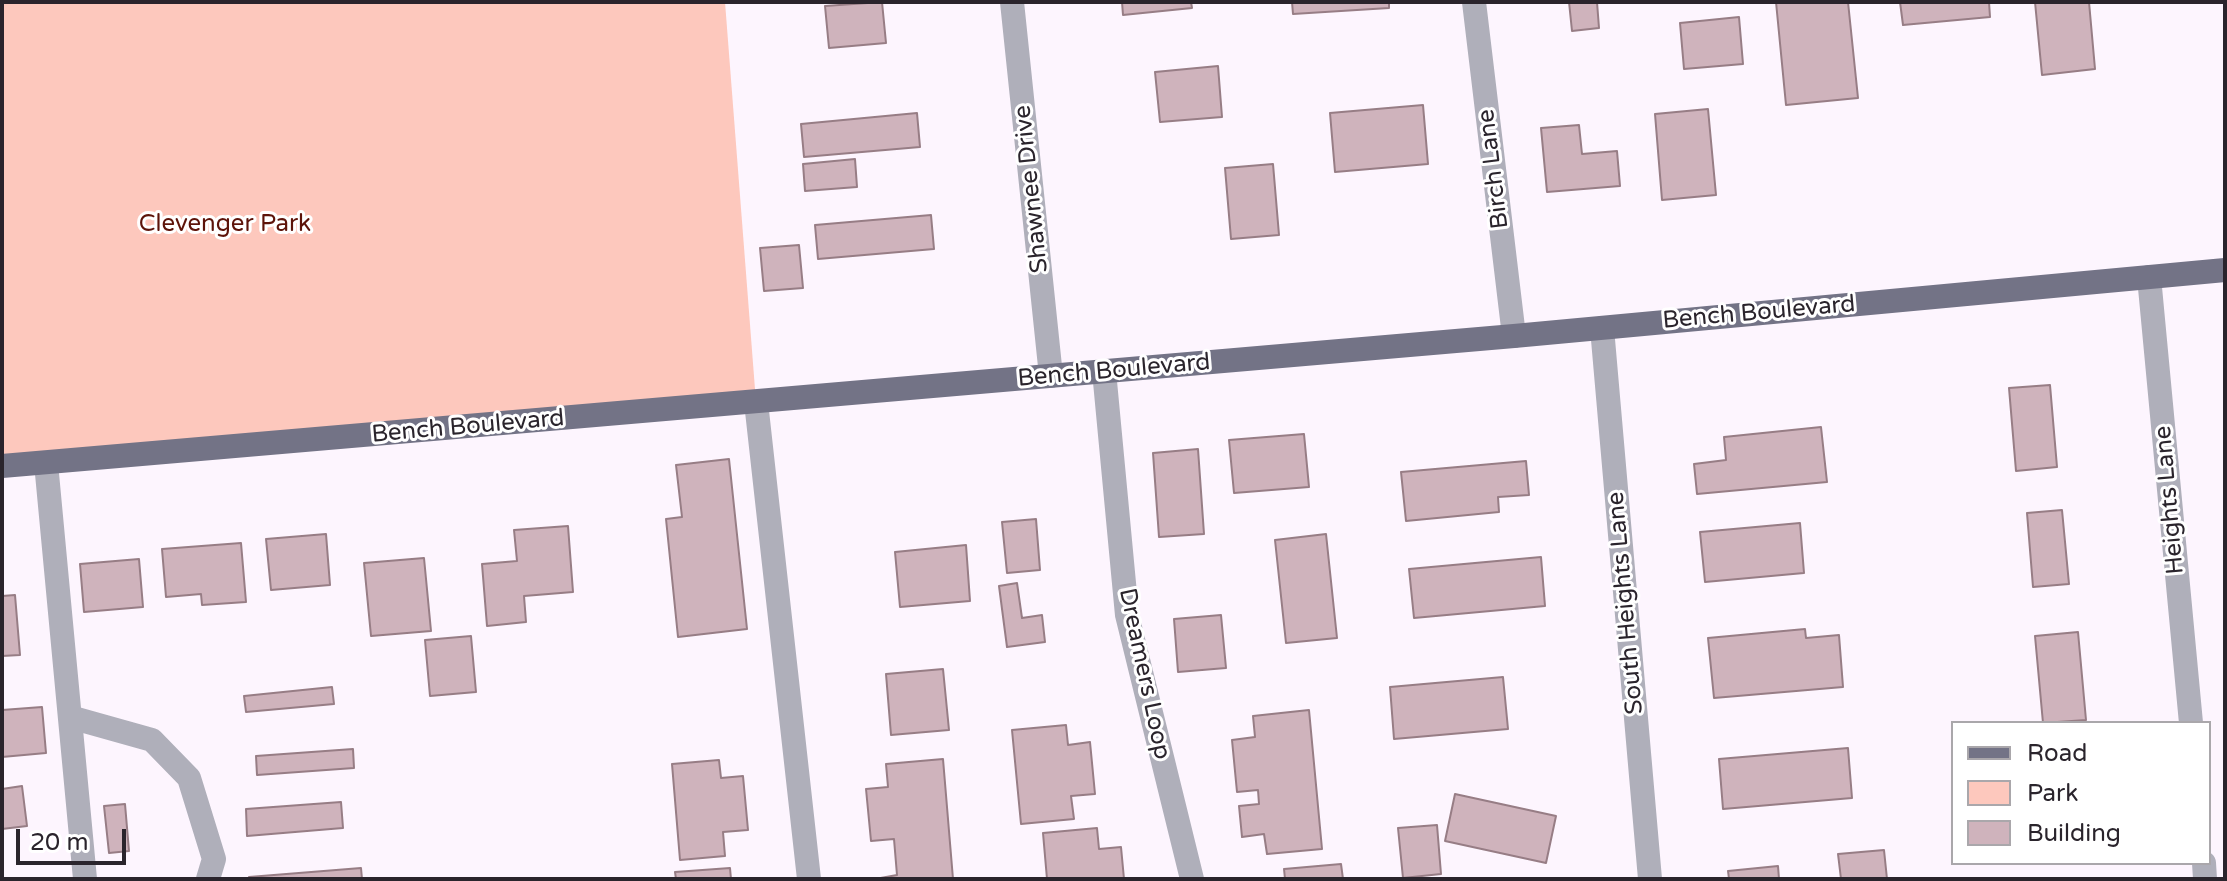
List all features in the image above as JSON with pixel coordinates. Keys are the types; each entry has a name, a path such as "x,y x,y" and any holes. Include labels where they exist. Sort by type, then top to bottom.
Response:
{"main road":[{"name":"Bench Boulevard","path":"2,466 1514,336 2225,270"}],"street":[{"name":"Shawnee Drive","path":"1012,2 1051,376"},
{"name":"Birch Lane","path":"1474,2 1514,336"},
{"name":"Heights Lane","path":"2149,277 2191,721"},
{"name":"South Heights Lane","path":"1602,328 1650,879"},
{"name":"Dreamers Loop","path":"1104,371 1127,615 1192,879"},
{"path":"756,402 809,879"},
{"path":"46,463 85,879"},
{"path":"70,717 152,740 189,778 214,859 208,879"}],"green space":[{"name":"Clevenger Park","path":"2,2 725,2 756,402 2,466"}],"building":[{"path":"882,2 886,43 829,48 825,6"},
{"path":"1122,2 1191,2 1192,8 1123,15"},
{"path":"1292,2 1389,2 1389,8 1293,14"},
{"path":"1569,2 1597,2 1599,28 1572,31"},
{"path":"1776,2 1848,2 1858,98 1786,105"},
{"path":"1900,2 1989,2 1990,17 1903,25"},
{"path":"2035,2 2089,2 2095,69 2042,75"},
{"path":"1739,17 1743,64 1684,69 1680,23"},
{"path":"1218,66 1222,117 1160,122 1155,72"},
{"path":"1423,105 1428,164 1335,172 1330,113"},
{"path":"1708,109 1716,195 1662,200 1655,114"},
{"path":"917,113 920,147 804,157 801,124"},
{"path":"1579,125 1582,154 1617,151 1620,186 1547,192 1541,128"},
{"path":"855,159 857,187 805,191 803,164"},
{"path":"1273,164 1279,235 1231,239 1225,168"},
{"path":"931,215 934,249 818,259 815,225"},
{"path":"799,245 803,288 764,291 760,248"},
{"path":"2050,385 2057,467 2016,471 2009,388"},
{"path":"1821,427 1827,482 1697,494 1694,464 1726,460 1724,437"},
{"path":"1304,434 1309,487 1234,493 1229,440"},
{"path":"1198,449 1204,534 1159,537 1153,453"},
{"path":"729,459 747,629 678,637 666,519 682,517 676,465"},
{"path":"1526,461 1529,495 1498,497 1499,512 1406,521 1401,472"},
{"path":"2062,510 2069,584 2033,587 2027,513"},
{"path":"1036,519 1040,570 1007,573 1002,522"},
{"path":"1800,523 1804,573 1705,582 1700,532"},
{"path":"568,526 573,592 524,596 526,622 487,626 482,564 517,561 514,530"},
{"path":"326,534 330,585 271,590 266,539"},
{"path":"1326,534 1337,638 1286,643 1275,540"},
{"path":"241,543 246,602 202,605 201,594 166,597 162,549"},
{"path":"966,545 970,601 900,607 895,552"},
{"path":"1541,557 1545,606 1414,618 1409,569"},
{"path":"424,558 431,631 371,636 364,563"},
{"path":"139,559 143,607 84,612 80,564"},
{"path":"1017,583 1022,618 1042,615 1045,642 1007,647 999,586"},
{"path":"15,595 20,655 2,656 2,596"},
{"path":"1221,615 1226,668 1178,672 1174,619"},
{"path":"1805,629 1806,638 1839,635 1843,687 1714,698 1708,638"},
{"path":"2078,632 2086,720 2043,721 2035,636"},
{"path":"471,636 476,692 430,696 425,640"},
{"path":"943,669 949,730 891,735 886,674"},
{"path":"1503,677 1508,729 1394,739 1390,687"},
{"path":"332,687 334,704 246,712 244,696"},
{"path":"42,707 46,753 2,757 2,710"},
{"path":"1309,710 1322,849 1267,854 1264,834 1242,837 1239,806 1259,804 1258,790 1237,792 1232,740 1255,737 1253,716"},
{"path":"1066,725 1068,745 1090,742 1095,794 1071,796 1074,819 1021,824 1012,730"},
{"path":"1848,748 1852,798 1723,809 1719,759"},
{"path":"353,749 354,768 257,775 256,756"},
{"path":"943,759 953,879 875,879 897,875 894,839 871,841 866,789 888,787 886,764"},
{"path":"719,760 721,778 743,776 748,830 723,832 725,856 680,860 672,764"},
{"path":"22,786 27,826 2,829 2,789"},
{"path":"1455,794 1556,816 1546,863 1445,841"},
{"path":"341,802 343,828 247,836 246,809"},
{"path":"125,804 129,851 109,853 104,806"},
{"path":"1437,825 1441,874 1403,878 1398,828"},
{"path":"1097,828 1099,849 1121,847 1124,879 1047,879 1043,833"},
{"path":"1884,850 1887,879 1841,879 1838,854"},
{"path":"1341,864 1343,879 1285,879 1284,869"},
{"path":"1778,866 1779,879 1729,879 1728,871"},
{"path":"361,868 362,879 249,879 249,877"},
{"path":"730,868 731,879 676,879 675,872"}]}
